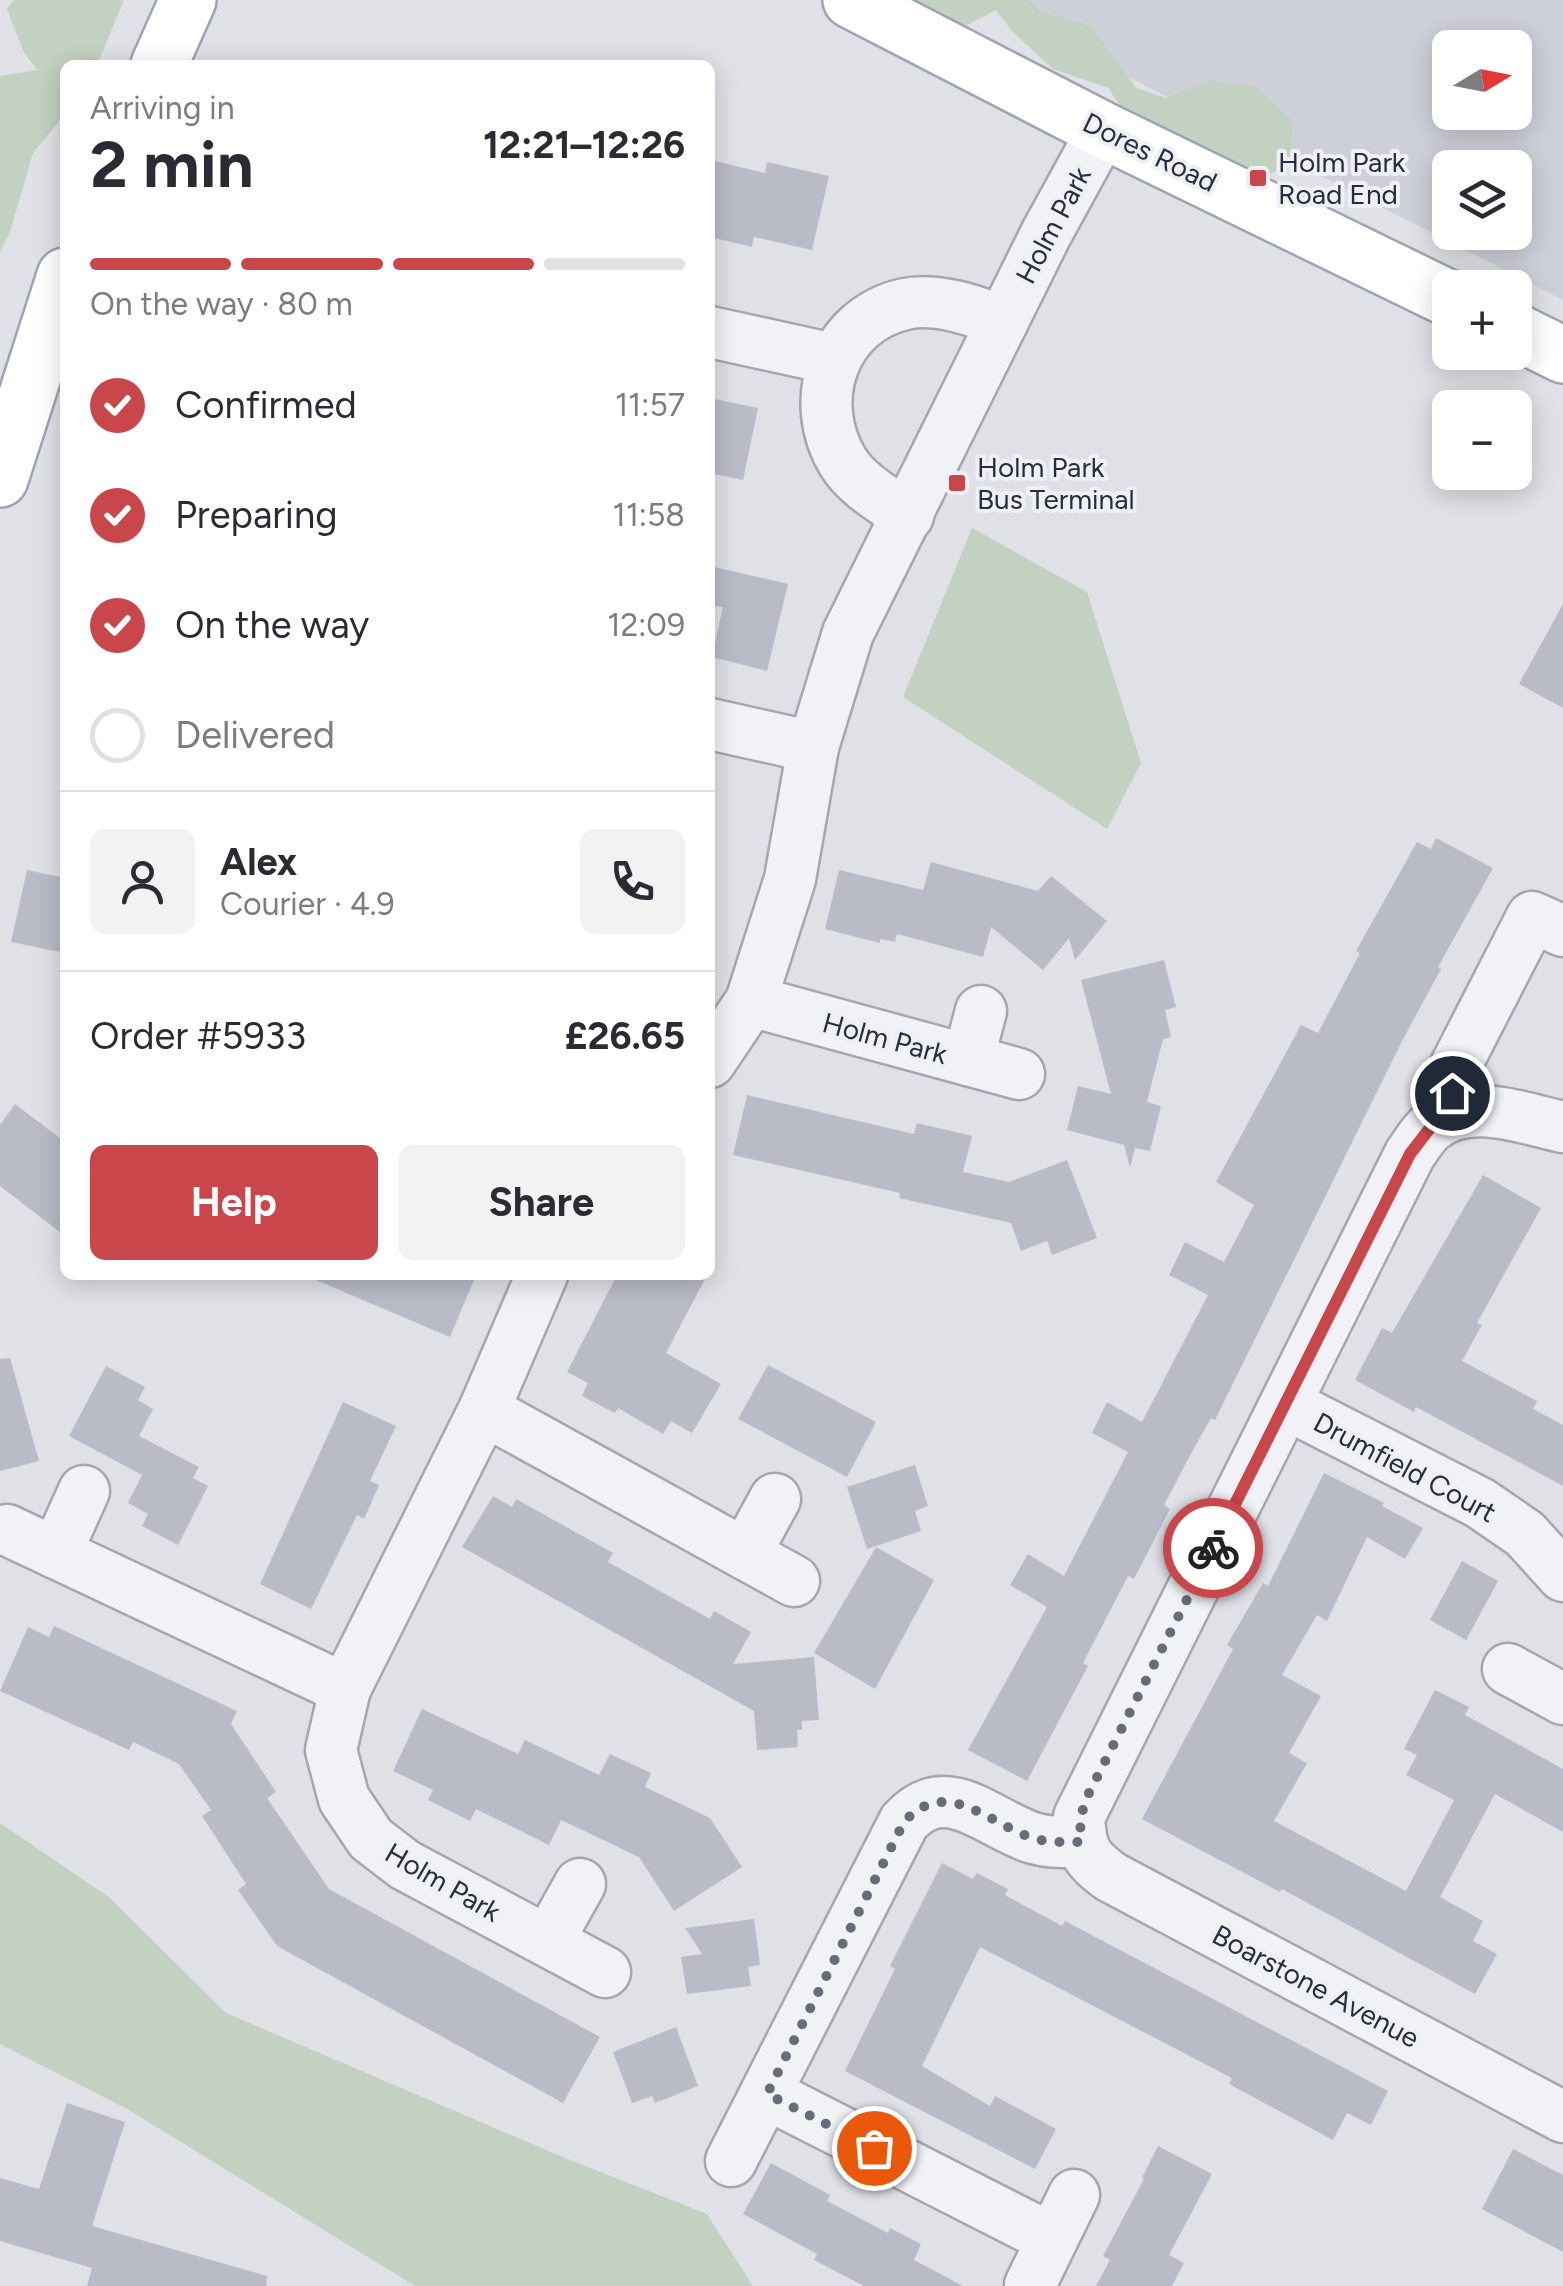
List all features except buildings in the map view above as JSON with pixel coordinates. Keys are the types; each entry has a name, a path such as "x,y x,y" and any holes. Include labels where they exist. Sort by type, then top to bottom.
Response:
{"main road":[{"path":"161,60 188,0"},
{"name":"Dores Road","path":"852,0 1103,130 1432,291"},
{"path":"0,479 60,292"},
{"path":"1532,340 1563,355"}],"street":[{"name":"Holm Park","path":"715,1054 750,1001 790,879 813,746 848,632 1103,130"},
{"path":"908,516 844,465 828,431 826,401 833,360 869,318 907,303 938,304 1003,321"},
{"path":"715,333 833,360"},
{"path":"715,725 813,746"},
{"path":"1451,1115 1453,1071 1532,917 1563,931"},
{"name":"Holm Park","path":"750,1001 1019,1074"},
{"path":"968,1060 981,1011"},
{"path":"730,2161 904,1822 918,1806 935,1802 962,1804 1031,1838 1054,1843 1081,1842 1080,1818 1088,1795 1410,1154 1430,1128 1451,1115 1476,1111 1563,1127"},
{"name":"Holm Park","path":"540,1280 484,1410 345,1689 332,1750 344,1799 371,1839 405,1865 605,1972"},
{"name":"Drumfield Court","path":"1286,1404 1480,1503 1525,1534 1563,1576"},
{"path":"484,1410 794,1581"},
{"path":"56,1553 84,1492"},
{"path":"745,1554 775,1498"},
{"path":"7,1530 345,1689"},
{"path":"1508,1669 1562,1695"},
{"name":"Boarstone Avenue","path":"1081,1842 1090,1862 1111,1877 1563,2117"},
{"path":"548,1942 580,1884"},
{"path":"767,2094 1063,2217 1030,2285"}],"shaded area":[{"path":"978,0 1563,0 1563,300 1532,284 1532,270 1504,270 1466,250 1532,250 1532,150 1432,150 1432,233"}],"green space":[{"path":"14,0 124,0 99,60 60,60 60,120 33,153 10,232 0,252 0,76 38,70 24,53 7,9"},
{"path":"892,0 1029,0 1040,12 1091,26 1136,88 1166,98 1210,81 1257,87 1292,120 1290,163 1239,192 1141,123 1137,113 1121,107 1108,88 1053,69 1012,31 996,10 963,27"},
{"path":"972,528 1087,592 1141,763 1107,829 903,697"},
{"path":"0,1823 110,1898 226,2013 565,2158 707,2214 753,2286 415,2286 129,2110 0,2044"}],"way so far":[{"path":"874,2148 767,2094 904,1822 918,1806 935,1802 962,1804 1031,1838 1054,1843 1081,1842 1080,1818 1088,1795 1213,1548"}],"place":[{"name":"Holm Park Road End","path":"1258,178"},
{"name":"Holm Park Bus Terminal","path":"957,483"}],"route":[{"path":"1213,1548 1410,1154 1430,1128 1451,1115 1452,1093"}]}
